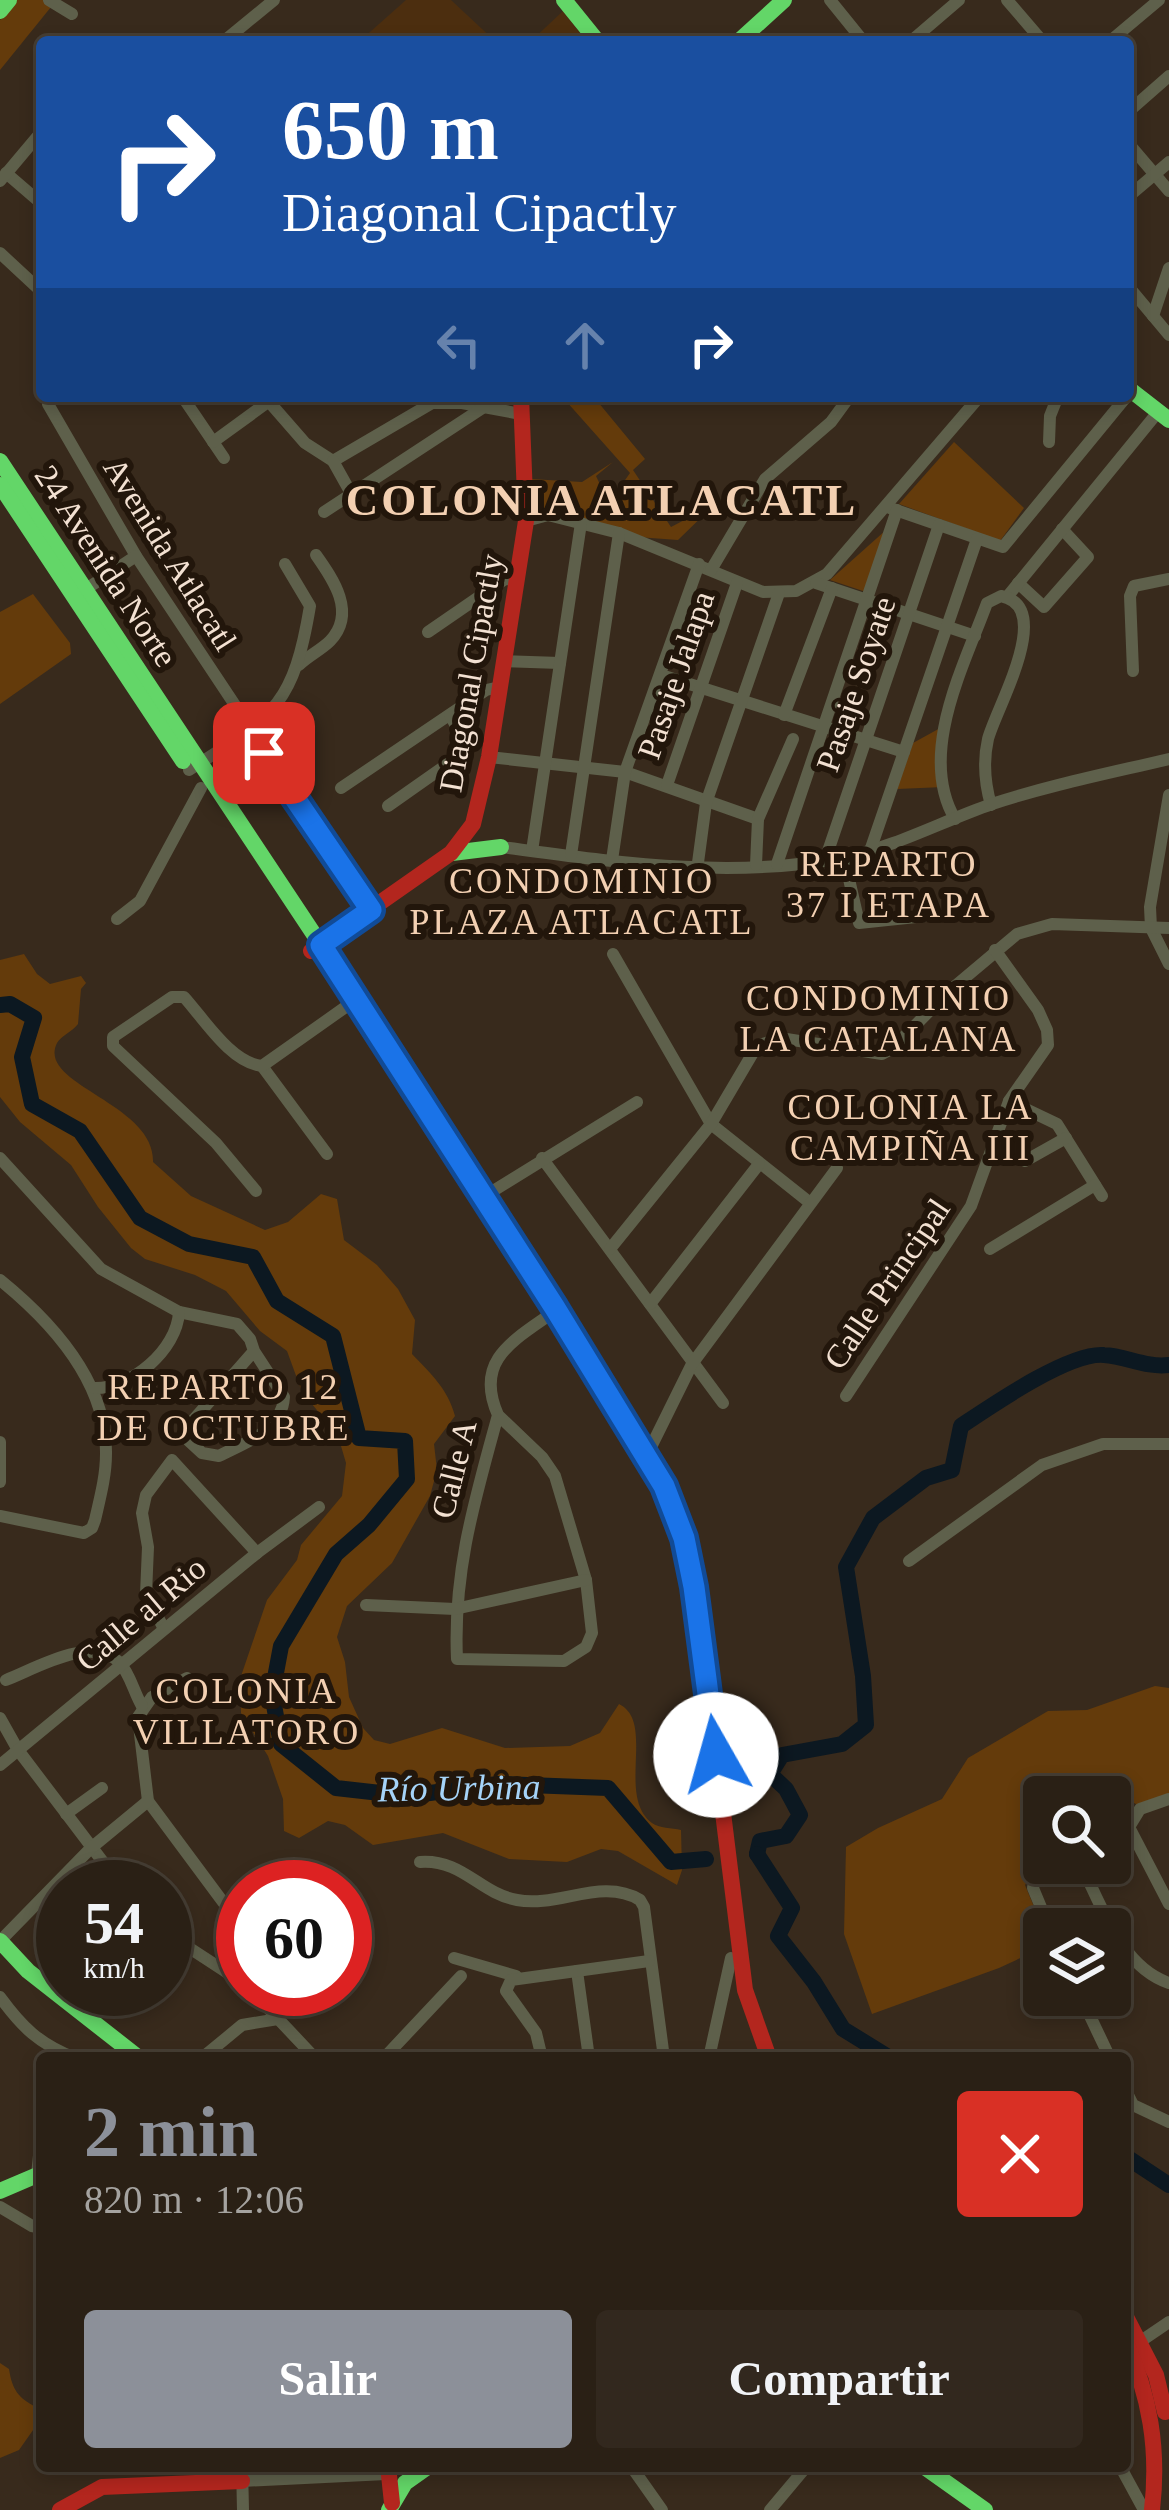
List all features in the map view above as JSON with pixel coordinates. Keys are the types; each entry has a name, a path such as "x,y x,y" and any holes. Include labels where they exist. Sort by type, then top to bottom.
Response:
{"main road":[{"path":"0,11 9,0"},
{"path":"564,0 593,36"},
{"path":"745,36 784,0"},
{"path":"1134,396 1164,416"},
{"name":"Diagonal Cipactly","path":"316,948 451,853 478,812 526,521 521,405"},
{"name":"24 Avenida Norte","path":"0,461 80,593 316,948"},
{"name":"24 Avenida Norte","path":"0,485 80,593"},
{"name":"24 Avenida Norte","path":"194,766 201,788 316,948"},
{"path":"478,812 501,847"},
{"path":"451,853 501,847"},
{"path":"316,948 347,1006 480,1199 655,1487 680,1553 731,1958 741,2018 754,2052"},
{"path":"316,948 647,1455 676,1512 688,1554 745,1990 767,2052"},
{"path":"0,1941 127,2052"},
{"path":"0,2191 36,2176"},
{"path":"1131,2346 1160,2390 1169,2457 1164,2510"},
{"path":"1131,2348 1154,2424 1157,2474 1148,2510"},
{"path":"931,2472 985,2510"},
{"path":"60,2510 102,2487 242,2473"},
{"path":"389,2510 398,2475"}],"street":[{"path":"49,0 72,14"},
{"path":"230,36 274,0"},
{"path":"830,0 859,36"},
{"path":"917,36 959,0"},
{"path":"1007,0 1038,36"},
{"path":"1116,36 1159,0"},
{"path":"1134,107 1169,76"},
{"path":"36,137 3,177 36,200"},
{"path":"1134,150 1169,191"},
{"path":"1134,192 1169,162"},
{"path":"0,253 36,286"},
{"path":"1153,316 1169,268"},
{"path":"1134,293 1169,335"},
{"path":"186,402 224,458"},
{"path":"213,442 262,402"},
{"path":"269,402 305,442 333,461 352,495"},
{"path":"333,461 420,407 438,402"},
{"path":"450,402 521,405"},
{"path":"612,860 626,772 705,567 765,479 830,422 845,402"},
{"path":"526,521 548,515 619,532 763,592 816,583 892,509 975,402"},
{"path":"1049,442 1056,402"},
{"path":"892,509 1003,547 1120,402"},
{"name":"Avenida Atlacatl","path":"48,404 136,556 371,910"},
{"path":"324,512 484,406"},
{"path":"955,819 945,802 943,737 987,603 1007,597 1164,416"},
{"path":"777,864 867,599 892,509"},
{"path":"532,851 581,523"},
{"name":"Pasaje Soyate","path":"825,860 938,525"},
{"path":"1018,583 1044,607 1088,557 1062,530"},
{"path":"571,855 619,532"},
{"path":"870,850 977,539"},
{"path":"299,665 330,641 341,610 340,590 316,555"},
{"path":"80,593 136,556"},
{"path":"194,766 281,702 299,665 310,603 285,564"},
{"path":"428,632 505,579 517,580"},
{"path":"1133,671 1130,596 1134,586 1169,579"},
{"name":"Pasaje Jalapa","path":"667,784 737,583"},
{"path":"816,583 975,636"},
{"path":"784,715 832,588"},
{"path":"697,870 706,802 778,593"},
{"path":"991,805 984,782 988,740 1024,643 1019,604 1007,597"},
{"path":"504,662 560,663"},
{"path":"661,675 904,752"},
{"path":"341,788 486,690 500,687"},
{"path":"388,806 469,748 450,715"},
{"path":"756,866 758,819 793,739"},
{"path":"489,758 626,772 758,819"},
{"path":"501,847 697,870 825,860 870,850 1062,783 1169,759"},
{"path":"117,919 140,901 201,788"},
{"path":"1169,795 1155,866 1150,928 1169,964"},
{"path":"844,857 859,923 935,915"},
{"path":"610,1249 711,1124 757,1046 780,1038 870,1055 886,1052 1017,934 1052,924 1169,928"},
{"name":"Calle Principal","path":"846,1396 975,1200 1009,1101 1045,1051 1048,1040 1038,1010 994,950"},
{"path":"613,954 711,1124 809,1202"},
{"path":"256,1191 216,1143 112,1041 147,1012 172,997 184,997 241,1057 262,1066 347,1006"},
{"path":"262,1066 327,1154"},
{"path":"989,1249 1099,1191 1057,1124 1009,1101"},
{"path":"480,1199 638,1102"},
{"path":"1025,1162 1066,1138"},
{"path":"0,1158 89,1260 112,1277 178,1312 237,1324 250,1339 284,1397 282,1414 270,1428 219,1456 202,1453 189,1442 188,1426 254,1351"},
{"path":"542,1158 723,1402"},
{"path":"650,1304 759,1164"},
{"path":"647,1455 692,1364 837,1168"},
{"path":"0,1280 42,1318 94,1388 106,1455 92,1528 79,1534 0,1516"},
{"path":"94,1388 126,1383 148,1364 175,1331 178,1312"},
{"name":"Calle A","path":"548,1316 513,1341 494,1365 490,1388 498,1415 462,1550 455,1610 457,1659 557,1662 579,1653 592,1633 586,1580"},
{"path":"367,1605 455,1610 586,1580 555,1476 498,1415"},
{"path":"0,1442 0,1482"},
{"path":"909,1561 1042,1466 1103,1444 1169,1444"},
{"path":"164,1628 146,1594 148,1547 142,1513 146,1495 172,1460 256,1553"},
{"name":"Calle al Rio","path":"0,1766 256,1553 319,1507"},
{"path":"6,1680 85,1652 110,1656 122,1664 142,1706"},
{"path":"187,1678 142,1706 137,1730 148,1802 216,1893"},
{"path":"0,1718 17,1750 101,1860"},
{"path":"66,1814 102,1788"},
{"path":"1131,1825 1140,1809 1169,1798"},
{"path":"0,1941 91,1848 148,1802"},
{"path":"1131,1829 1169,1904"},
{"path":"420,1862 449,1864 512,1899 546,1901 612,1890 631,1894 644,1907 663,2052"},
{"path":"1092,1884 1134,1961 1146,1976 1169,1983"},
{"path":"454,1958 520,1977"},
{"path":"710,2052 731,1958"},
{"path":"540,2052 534,2029 506,1991 510,1981 650,1961"},
{"path":"577,1971 588,2052"},
{"path":"390,2052 460,1976"},
{"path":"0,1996 46,2052"},
{"path":"275,2016 309,2052"},
{"path":"1090,2016 1107,2052"},
{"path":"209,2052 242,2025 278,2019"},
{"path":"1131,2101 1169,2122"},
{"path":"0,2206 36,2227"},
{"path":"1131,2344 1169,2322"},
{"path":"635,2472 662,2510"},
{"path":"770,2510 802,2472"},
{"path":"1124,2472 1148,2510"},
{"path":"243,2510 242,2473 398,2475"}],"shaded area":[{"path":"16,0 44,0 51,7 0,70 0,20"},
{"path":"406,0 451,0 490,36 366,36"},
{"path":"563,11 582,36 536,36"},
{"path":"567,402 598,402 645,459 633,470 671,527 715,504 678,540 637,537 531,509 531,479 582,482 613,462 596,476 609,503 630,473"},
{"path":"954,442 1024,508 1000,541 899,504"},
{"path":"886,530 866,592 830,580"},
{"path":"33,594 70,643 71,654 0,704 0,612"},
{"path":"942,727 944,787 897,789 913,743"},
{"path":"24,954 50,984 81,976 86,983 81,989 78,1024 57,1043 55,1058 63,1071 136,1124 149,1142 153,1162 191,1196 265,1230 288,1222 321,1194 337,1199 344,1240 377,1265 398,1289 415,1320 412,1354 443,1390 455,1416 434,1444 437,1470 430,1496 392,1563 347,1606 337,1637 349,1697 363,1728 374,1740 390,1744 442,1728 505,1748 570,1746 600,1733 619,1704 630,1713 635,1726 635,1778 642,1811 655,1825 681,1830 682,1870 677,1885 618,1851 601,1849 567,1862 509,1859 443,1833 373,1845 345,1825 328,1821 299,1838 284,1831 283,1799 268,1756 241,1713 240,1679 267,1600 297,1560 301,1545 342,1496 346,1463 341,1446 302,1392 287,1351 260,1331 226,1291 145,1259 131,1248 71,1165 20,1122 0,1097 0,960"},
{"path":"1155,1686 1169,1688 1169,1795 1138,1805 1131,1802 1131,1776 1023,1776 1023,1884 1034,1908 1023,1908 1023,1957 872,2014 844,1934 846,1847 942,1799 968,1758 1048,1711 1087,1710"},
{"path":"0,2363 9,2369 17,2392 36,2407 36,2426 19,2450 0,2458"}],"waterway":[{"name":"Río Urbina","path":"0,1005 10,1004 34,1018 22,1057 32,1104 80,1131 140,1218 189,1244 253,1257 277,1301 333,1336 359,1438 405,1441 407,1479 369,1525 336,1554 281,1646 272,1694 281,1744 336,1788 407,1796 498,1784 608,1788 671,1862 706,1859"},
{"path":"757,1854 760,1841 786,1836 800,1815 786,1789 770,1774 782,1755 842,1744 866,1725 846,1567 873,1518 926,1478 952,1470 961,1426 1051,1371 1104,1355 1169,1365"},
{"path":"757,1854 792,1908 778,1936 843,2029 880,2052"},
{"path":"1131,2160 1169,2185"}],"traffic: fast":[{"path":"0,11 9,0"},
{"path":"564,0 593,36"},
{"path":"745,36 784,0"},
{"path":"1134,393 1169,420"},
{"path":"0,461 321,945 627,1424"},
{"path":"0,485 183,761"},
{"path":"452,853 501,847"},
{"path":"0,1941 28,1971 131,2052"},
{"path":"0,2191 36,2176"},
{"path":"389,2510 405,2483 421,2472"},
{"path":"931,2472 985,2510"}],"traffic: jam":[{"path":"311,951 451,853 473,824 489,757 526,521 521,402"},
{"path":"627,1424 676,1512 695,1587 745,1990 767,2052"},
{"path":"1131,2327 1156,2375 1165,2412"},
{"path":"1131,2356 1150,2423 1152,2510"},
{"path":"389,2472 392,2503"},
{"path":"60,2510 102,2487 242,2481"}],"district":[{"name":"COLONIA ATLACATL","path":"602,500"},
{"name":"REPARTO 37 I ETAPA","path":"889,884"},
{"name":"CONDOMINIO PLAZA ATLACATL","path":"582,902"},
{"name":"CONDOMINIO LA CATALANA","path":"879,1018"},
{"name":"COLONIA LA CAMPIÑA III","path":"911,1128"},
{"name":"REPARTO 12 DE OCTUBRE","path":"224,1408"},
{"name":"COLONIA VILLATORO","path":"247,1712"}],"route":[{"path":"264,753 371,910 321,945 555,1308 647,1455 676,1512 694,1587 716,1755"}]}
